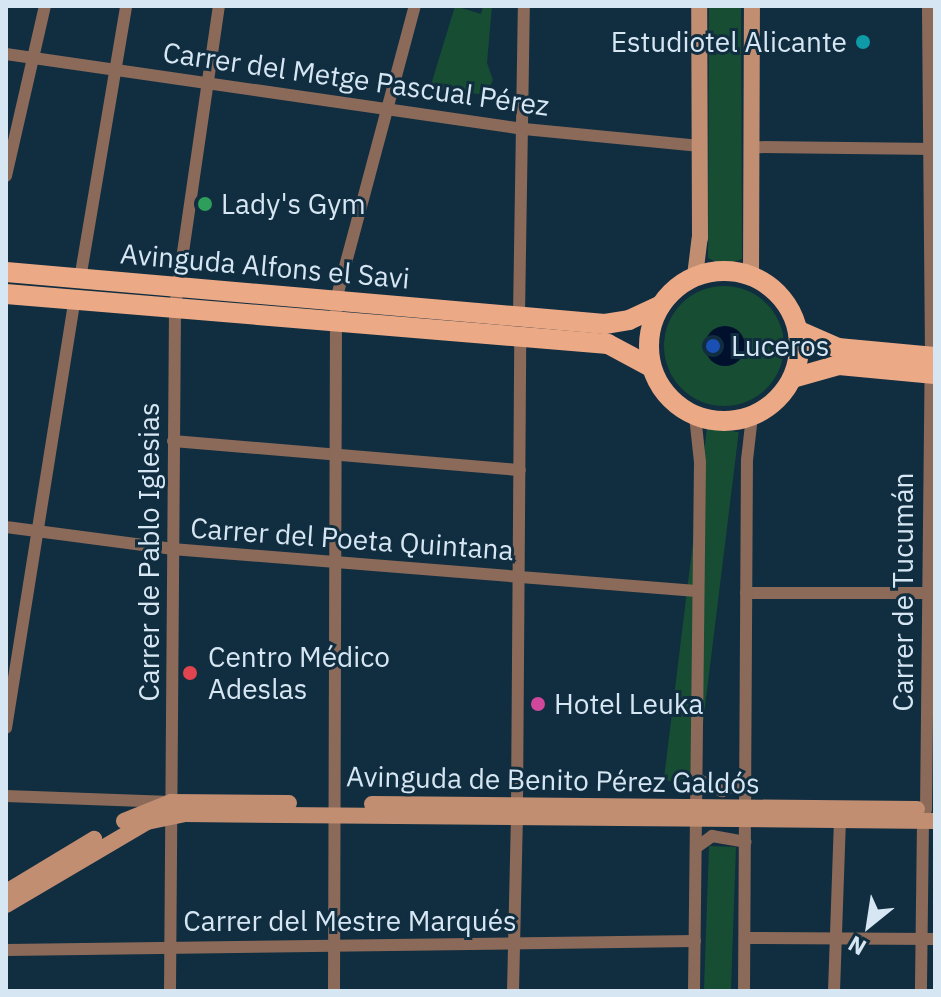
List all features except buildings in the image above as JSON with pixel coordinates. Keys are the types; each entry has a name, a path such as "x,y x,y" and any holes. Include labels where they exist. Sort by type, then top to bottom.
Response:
{"main road":[{"path":"695,276 700,146 699,6"},
{"path":"751,276 752,6"},
{"path":"724,271 751,276 779,296 799,331 800,362 779,398 752,416 725,421 695,416 665,391 651,367 648,345 661,305 695,276 724,271"},
{"name":"Avinguda Alfons el Savi","path":"6,272 78,289 177,298 336,310 519,315 605,324 629,320 661,305"},
{"name":"Avinguda Alfons el Savi","path":"6,294 78,289"},
{"name":"Avinguda Alfons el Savi","path":"336,310 490,333 608,344 651,367"},
{"path":"799,331 838,348 933,365"},
{"path":"793,378 839,365 933,365"},
{"path":"6,892 145,810 172,809"},
{"path":"6,905 172,809"},
{"name":"Avinguda de Benito Pérez Galdós","path":"172,809 926,814"},
{"name":"Avinguda de Benito Pérez Galdós","path":"744,813 840,820 926,814"}],"street":[{"path":"6,176 45,6"},
{"path":"6,728 126,6"},
{"name":"Carrer de Pablo Iglesias","path":"170,991 173,441 177,298 219,6"},
{"path":"334,991 333,452 336,310 415,6"},
{"path":"490,333 519,315 524,6"},
{"name":"Carrer de Tucumán","path":"921,991 928,938 926,814 933,365 928,6"},
{"name":"Carrer del Metge Pascual Pérez","path":"6,54 524,129 700,146"},
{"path":"751,147 932,149"},
{"path":"513,991 520,575 520,336"},
{"path":"694,991 696,591 700,462 695,416"},
{"path":"744,991 746,593 752,416"},
{"path":"173,441 520,470"},
{"name":"Carrer del Poeta Quintana","path":"6,527 172,549 334,558 696,591"},
{"path":"746,593 931,593"},
{"path":"697,779 722,791 745,782"},
{"path":"6,796 172,809"},
{"path":"834,991 840,820"},
{"path":"697,847 712,836 745,842"},
{"path":"746,938 928,938"},
{"name":"Carrer del Mestre Marqués","path":"6,950 695,941"}],"green space":[{"path":"455,6 481,14 483,6 492,6 487,63 493,80 486,95 430,88"},
{"path":"709,6 741,6 742,259 724,266 708,258"},
{"path":"724,286 747,291 766,304 779,323 784,346 779,369 766,388 747,401 724,406 701,401 682,388 669,369 664,346 669,323 682,304 701,291"},
{"path":"707,428 739,432 695,784 664,780"},
{"path":"709,846 736,847 731,991 704,991"}],"water":[{"path":"725,326 739,332 745,346 739,360 725,366 711,360 705,346 711,332"}],"place":[{"name":"Estudiotel Alicante","path":"863,42"},
{"name":"Lady's Gym","path":"205,204"},
{"name":"Luceros","path":"713,346"},
{"name":"Centro Médico Adeslas","path":"190,673"},
{"name":"Hotel Leuka","path":"538,704"}]}
